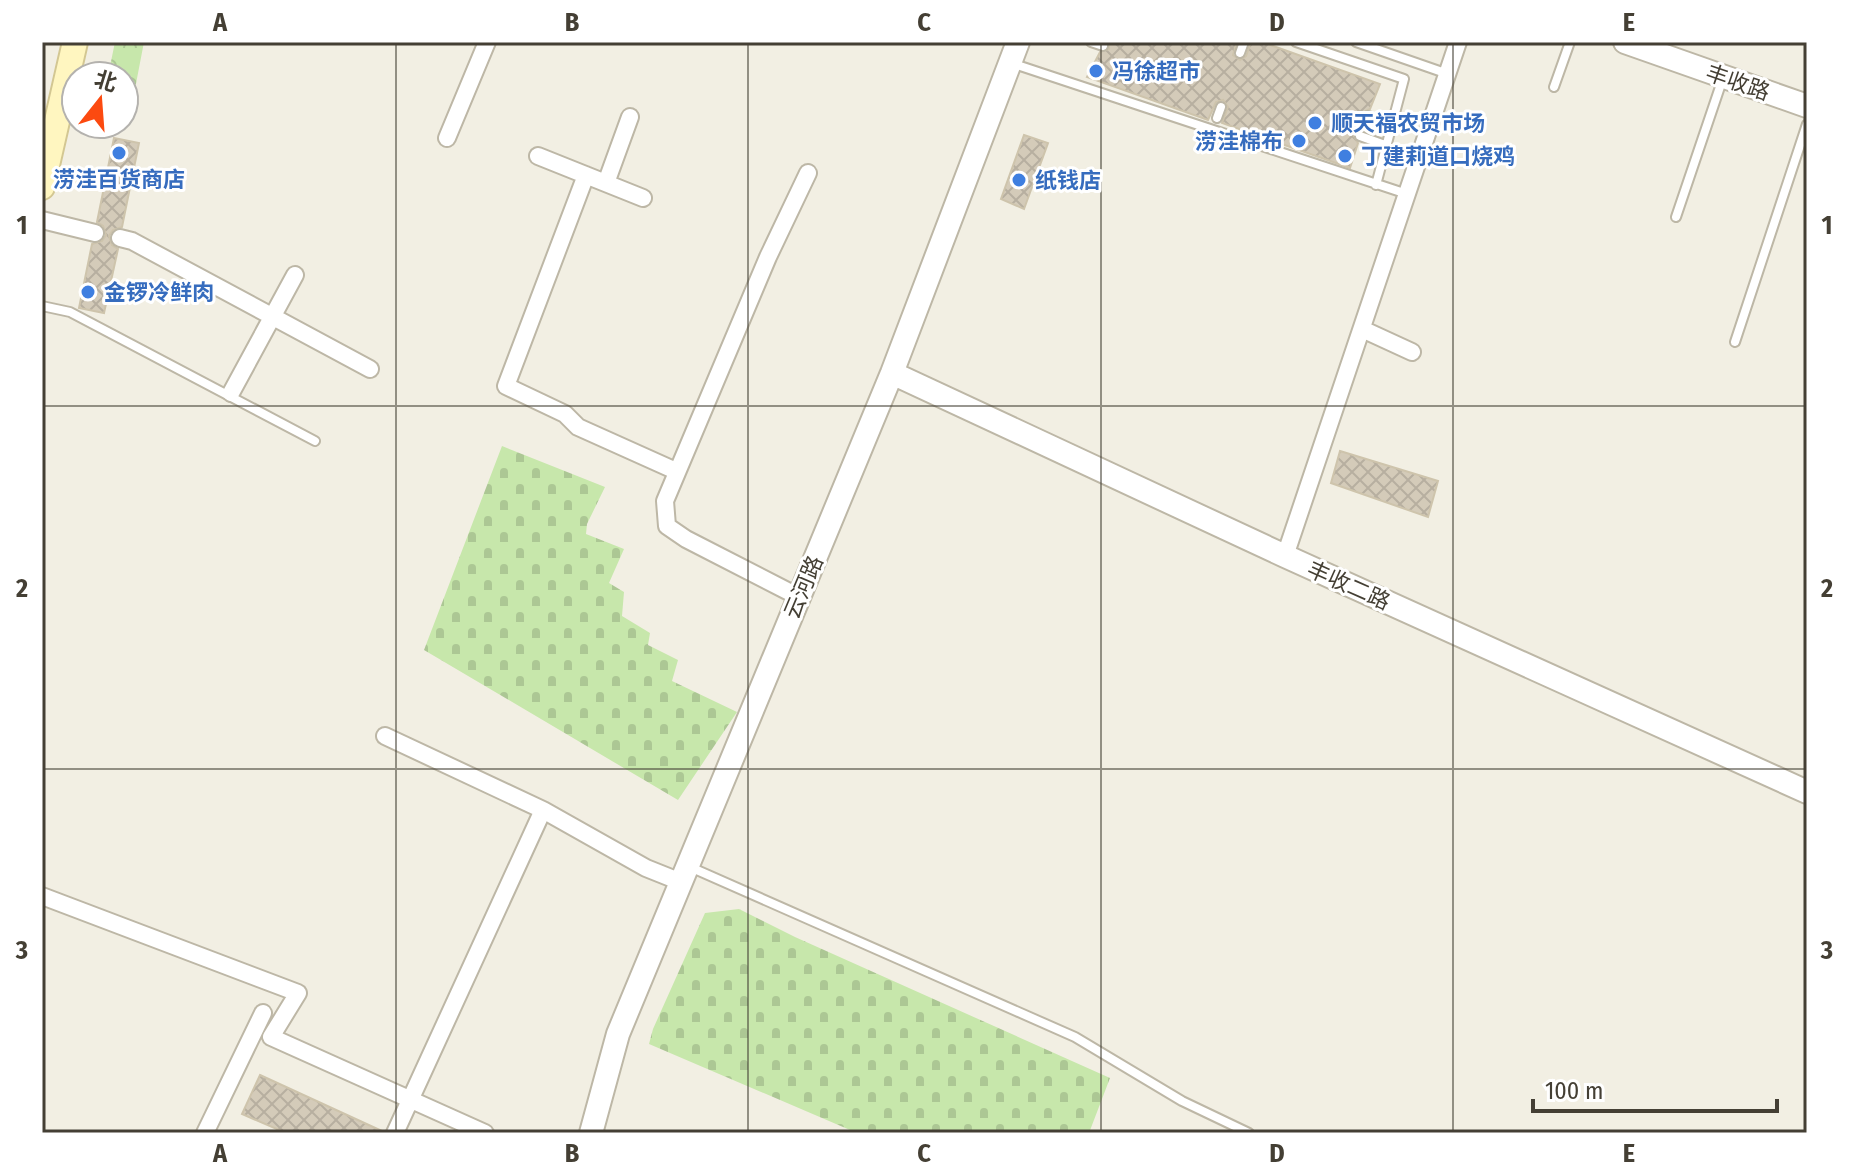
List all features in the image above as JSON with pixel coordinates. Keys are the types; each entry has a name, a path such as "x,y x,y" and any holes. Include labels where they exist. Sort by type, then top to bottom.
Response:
{"main road":[{"path":"42,187 75,42"}],"street":[{"path":"447,138 487,42"},
{"path":"1285,556 1458,42"},
{"name":"丰收路","path":"1625,42 1807,106"},
{"name":"云河路","path":"591,1133 618,1034 892,373 1012,48"},
{"path":"606,183 630,117"},
{"path":"538,156 643,198"},
{"path":"799,597 686,539 667,526 665,501 768,257 808,173"},
{"path":"586,175 506,386 565,414 578,427 676,471"},
{"path":"42,220 95,233"},
{"path":"120,238 132,241 370,369"},
{"path":"231,393 295,275"},
{"path":"1362,329 1412,352"},
{"name":"丰收二路","path":"892,373 1285,556 1807,792"},
{"path":"385,736 543,810 646,868 684,874"},
{"path":"395,1133 543,810"},
{"path":"42,896 298,993 271,1037 485,1133"},
{"path":"205,1133 263,1013"}],"lane":[{"path":"1091,42 1103,46"},
{"path":"1240,53 1244,42"},
{"path":"1296,42 1404,79 1376,185"},
{"path":"1356,42 1448,74"},
{"path":"1554,87 1570,42"},
{"path":"1012,48 1407,194"},
{"path":"1676,217 1724,77"},
{"path":"1217,118 1221,107"},
{"path":"1368,116 1391,124"},
{"path":"1735,342 1807,124"},
{"path":"1360,136 1385,145"},
{"path":"42,306 70,312 315,441"},
{"path":"684,874 1075,1037 1182,1101 1249,1133"}],"green space":[{"path":"115,42 144,42 140,63 140,60 111,60"},
{"path":"502,446 605,487 587,524 586,534 624,549 609,583 624,592 622,616 650,633 648,645 678,660 672,681 737,712 678,800 424,650"},
{"path":"739,909 1110,1078 1089,1133 857,1133 649,1044 705,913"}],"building":[{"name":"顺天福农贸市场","path":"1109,42 1237,42 1233,55 1240,60 1246,56 1251,42 1262,42 1380,84 1370,109 1362,113 1361,118 1366,122 1363,130 1356,130 1353,134 1358,143 1350,168 1222,123 1228,107 1223,100 1216,102 1208,120 1087,77 1100,52 1109,49"},
{"path":"1024,135 1048,143 1024,209 1001,199"},
{"path":"114,140 139,143 122,227 113,230 109,236 112,245 118,249 104,313 79,308 92,244 102,241 106,235 103,226 97,222"},
{"path":"1340,451 1438,481 1428,517 1331,483"},
{"path":"260,1075 384,1133 286,1133 242,1114"}],"place":[{"name":"冯徐超市","path":"1096,71"},
{"name":"顺天福农贸市场","path":"1315,123"},
{"name":"涝洼棉布","path":"1299,141"},
{"name":"涝洼百货商店","path":"119,153"},
{"name":"丁建莉道口烧鸡","path":"1345,156"},
{"name":"纸钱店","path":"1019,180"},
{"name":"金锣冷鲜肉","path":"88,292"}]}
